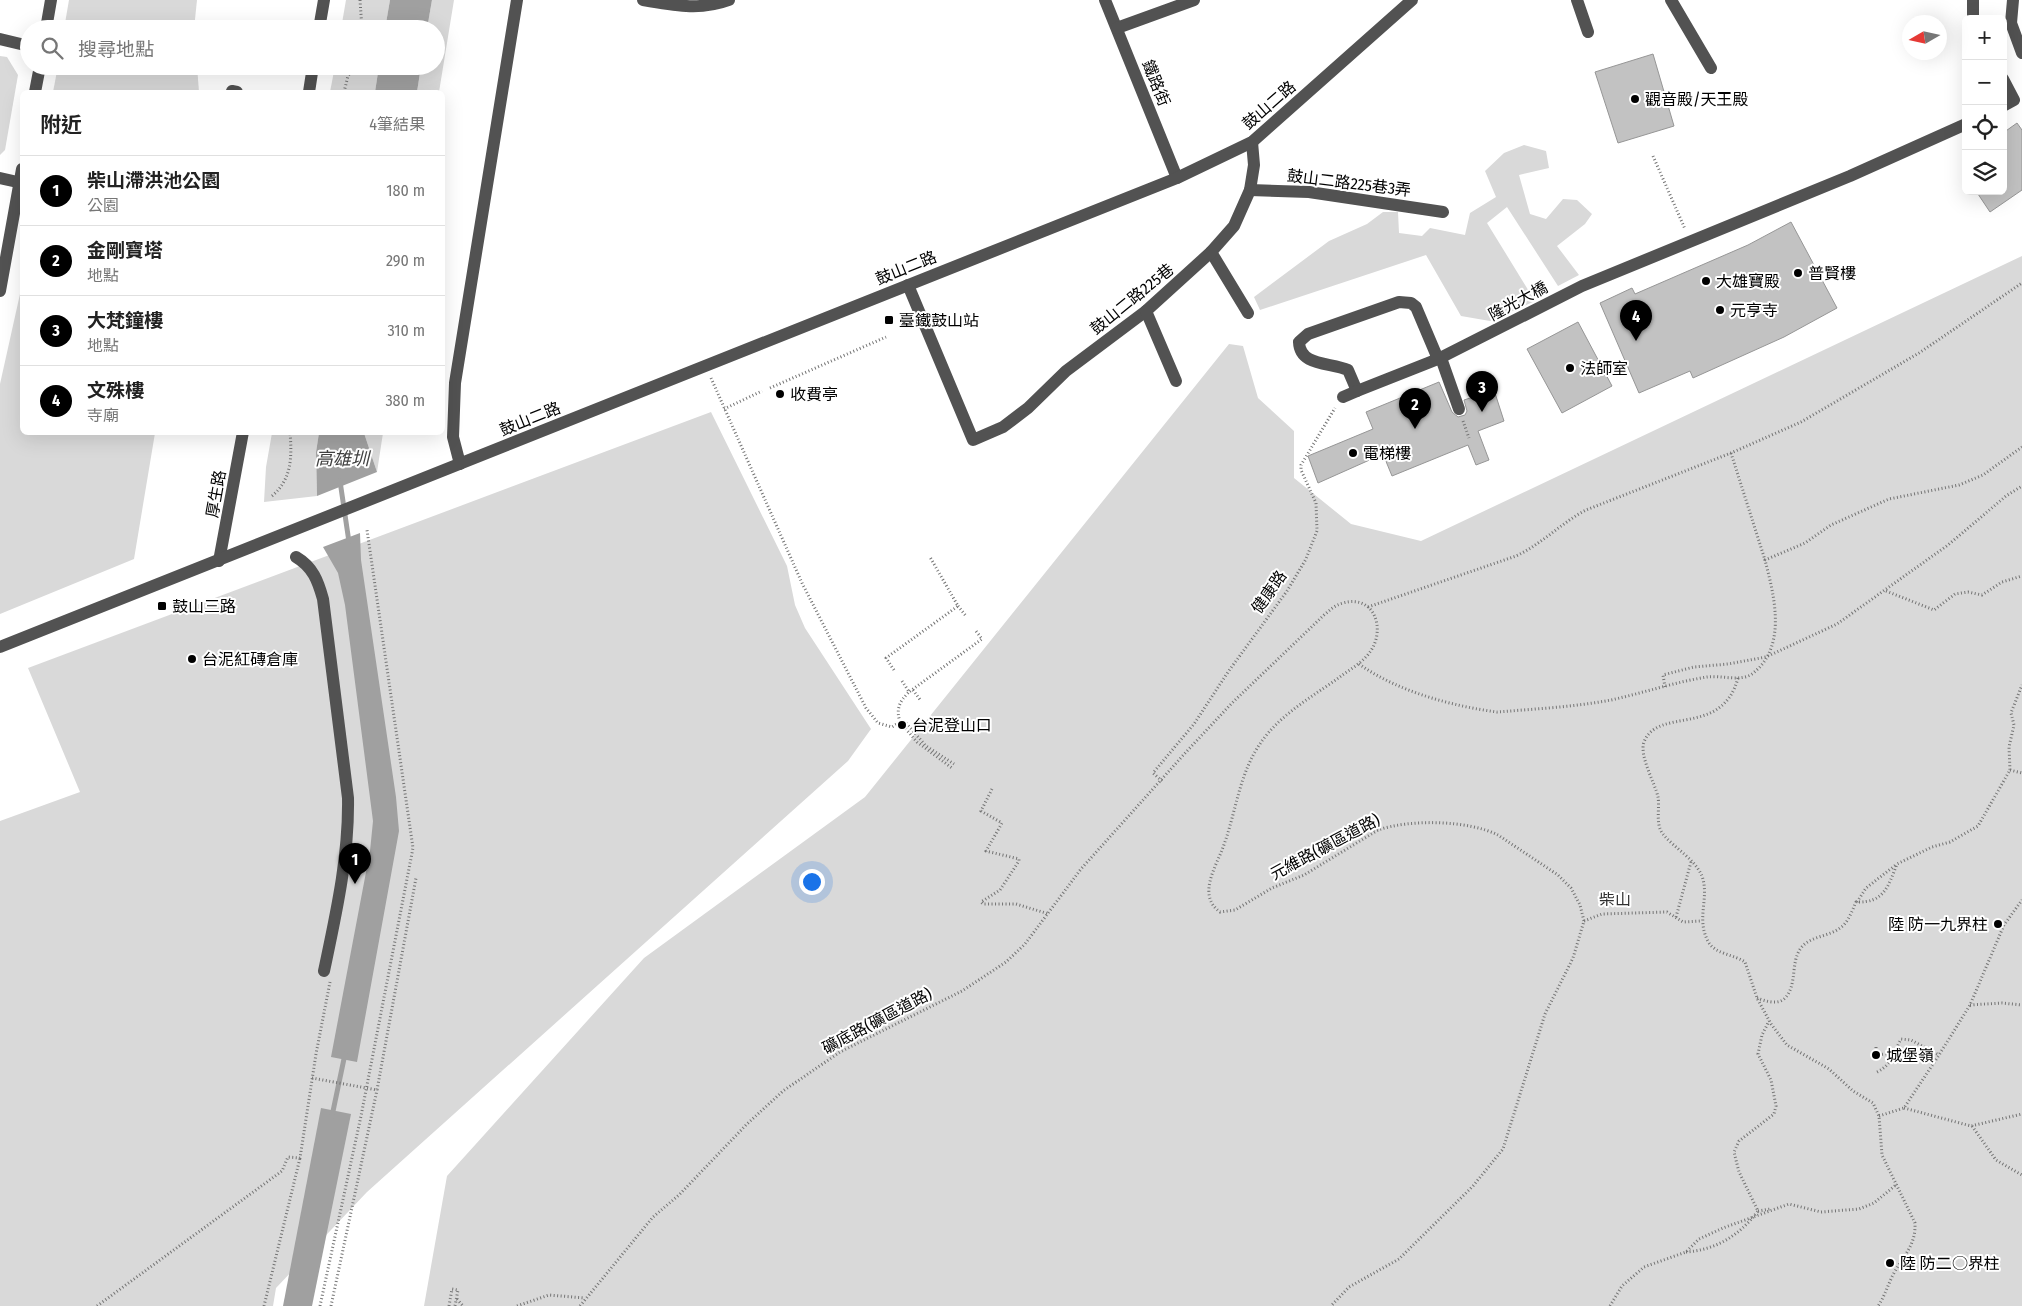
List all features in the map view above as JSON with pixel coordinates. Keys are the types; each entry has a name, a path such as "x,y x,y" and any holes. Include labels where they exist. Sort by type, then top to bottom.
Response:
{"street":[{"path":"48,20 51,0"},
{"path":"321,20 324,0"},
{"path":"460,464 453,437 455,383 517,0"},
{"path":"643,0 686,7 713,6 729,0"},
{"name":"鐵路街","path":"1105,0 1177,178"},
{"path":"1116,28 1194,0"},
{"name":"鼓山二路","path":"219,560 1177,178 1252,142 1412,0"},
{"path":"1577,0 1588,32"},
{"path":"1973,0 1973,15"},
{"path":"2013,0 2011,23 2022,52"},
{"path":"1674,1 1711,68"},
{"path":"0,40 20,44"},
{"path":"36,90 39,75"},
{"path":"308,90 311,75"},
{"path":"2007,89 2013,103"},
{"name":"隆光大橋","path":"1342,397 1469,345 1582,286 1850,176 1962,126"},
{"name":"鼓山二路225巷","path":"908,284 973,440 1003,427 1028,408 1066,371 1146,311 1211,252 1234,226 1250,190 1254,165 1252,142"},
{"path":"0,178 20,182"},
{"path":"0,291 20,187"},
{"name":"鼓山二路225巷3弄","path":"1250,190 1309,192 1443,212"},
{"path":"1211,252 1248,314"},
{"path":"1357,390 1346,368 1314,361 1304,356 1299,346 1301,339 1308,334 1392,302 1406,302 1416,307 1440,358 1459,408"},
{"path":"1146,311 1176,381"},
{"name":"厚生路","path":"219,560 242,435"},
{"path":"296,557 305,562 313,572 323,599 348,798 349,831 345,865 324,972"},
{"path":"0,647 219,560"}],"path":[{"path":"360,0 361,20"},
{"path":"344,90 349,75"},
{"path":"1653,156 1691,242"},
{"path":"1162,780 1232,703 1324,615 1344,603 1361,603 1368,608 1516,556 1533,548 1581,513 1731,453 1801,422 1919,353 2022,283"},
{"path":"770,388 886,337"},
{"path":"709,374 802,583 866,708 882,726 892,727 900,722"},
{"path":"724,409 762,391"},
{"name":"健康路","path":"1162,780 1152,773 1194,724 1228,672 1287,591 1306,559 1317,531 1316,503 1301,470 1301,465 1342,397"},
{"path":"272,496 281,488 288,474 291,458 290,435"},
{"path":"1765,560 1805,543 1831,526 1889,499 1959,485 1983,475 2022,447"},
{"path":"1359,664 1383,680 1421,694 1479,710 1497,712 1608,700 1708,677 1724,676 1738,678 1751,674 1766,657 1773,637 1776,619 1775,600 1765,560 1731,453"},
{"path":"1665,687 1663,675 1694,667 1736,663 1766,657 1837,624 1886,591 1948,545 2006,496 2022,486"},
{"path":"320,1306 363,1108 413,848 367,530"},
{"path":"930,557 958,606 966,616"},
{"path":"1886,591 1934,610 1956,594 1968,592 1979,595 2002,582 2022,576"},
{"path":"894,670 886,658 958,606"},
{"name":"元維路(礦區道路)","path":"1368,608 1377,622 1378,638 1370,653 1359,664 1286,716 1270,731 1258,747 1239,784 1225,842 1210,879 1208,889 1214,908 1225,912 1240,908 1272,888 1304,875 1378,830 1411,824 1461,824 1488,830 1520,848 1558,875 1571,888 1580,905 1584,921"},
{"path":"906,723 926,746 953,766 917,742 900,722 898,708 901,700 909,692 982,639 976,631"},
{"path":"1738,678 1732,696 1718,711 1659,728 1644,741 1643,752 1658,796 1659,823 1662,833 1698,869 1702,878 1704,891 1701,921 1710,945 1721,952 1736,956 1746,962 1757,998 1769,1021 1787,1045 1829,1069 1853,1091 1873,1103 1879,1116 1882,1155 1915,1223 1916,1234 1912,1247 1894,1272 1878,1306"},
{"path":"902,681 909,692"},
{"path":"1757,998 1767,1002 1783,999 1792,986 1798,953 1802,946 1839,929 1846,923 1856,902 1866,888 1897,864 1972,831 1987,813 2010,770 2010,746 2014,726 2012,708 2022,684"},
{"path":"913,690 921,701"},
{"path":"2010,770 2022,773"},
{"name":"礦底路(礦區道路)","path":"580,1306 653,1217 679,1195 746,1124 783,1091 840,1052 962,991 1006,962 1049,914 1081,869 1162,780"},
{"path":"992,789 981,811 1002,823 986,852 1019,859 1019,862 1000,890 981,902 983,904 1016,904 1049,914"},
{"path":"1361,824 1378,830"},
{"path":"1676,917 1691,862"},
{"path":"1856,902 1872,902 1878,898 1889,884 1897,864"},
{"path":"331,1306 377,1090 416,878"},
{"path":"1904,1108 1970,1005 2004,925 2022,900"},
{"path":"1331,1306 1349,1287 1399,1259 1460,1200 1503,1149 1521,1097 1534,1044 1552,998 1573,958 1584,921 1602,914 1667,912 1684,922 1701,921"},
{"path":"1970,1005 2002,1003 2022,1005"},
{"path":"1758,1211 1740,1172 1734,1152 1740,1141 1774,1114 1776,1106 1771,1080 1758,1054 1758,1047 1769,1021"},
{"path":"1877,1072 1884,1069 1892,1061 1901,1039 1905,1038 1939,1055"},
{"path":"1876,1046 1876,1055 1895,1053"},
{"path":"264,1306 300,1158 312,1078 377,1090"},
{"path":"1879,1116 1904,1108 1972,1126 2022,1114"},
{"path":"1972,1126 1996,1160 2022,1175"},
{"path":"97,1306 282,1171 288,1157 300,1158"},
{"path":"1610,1306 1622,1286 1644,1267 1686,1252 1707,1248 1731,1238 1758,1211 1789,1204 1821,1212 1851,1211 1874,1203 1897,1184"},
{"path":"1686,1252 1698,1238 1753,1218 1774,1208"},
{"path":"449,1306 452,1289 458,1290 455,1306"},
{"path":"517,1306 549,1295 585,1298"},
{"path":"457,1298 463,1306"}],"green space":[{"path":"69,0 197,0 195,20 66,20"},
{"path":"346,0 390,0 387,20 343,20"},
{"path":"432,0 454,0 445,55 445,20 429,20"},
{"path":"0,56 7,57 18,75 5,150 0,155"},
{"path":"56,75 198,75 199,90 53,90"},
{"path":"333,75 378,75 375,90 330,90"},
{"path":"420,75 442,75 439,90 417,90"},
{"path":"1524,145 1546,151 1549,168 1519,175 1530,214 1546,219 1563,199 1577,200 1592,214 1585,224 1557,246 1579,275 1558,286 1507,207 1487,223 1535,301 1490,321 1461,316 1426,255 1260,310 1254,297 1329,241 1367,224 1383,212 1398,212 1399,233 1422,236 1430,228 1465,235 1470,213 1496,197 1485,171 1504,153"},
{"name":"柴山","path":"2022,256 2022,1306 424,1306 447,1176 644,958 865,797 1229,344 1243,346 1258,398 1294,431 1294,478 1351,524 1421,541"},
{"path":"20,294 20,435 155,435 134,559 0,614 0,384"},
{"path":"711,412 787,566 795,605 805,628 871,729 848,761 367,1192 276,1288 273,1306 0,1306 0,821 80,792 28,668"},
{"path":"272,435 319,435 316,452 317,496 264,502 266,467"},
{"path":"365,435 383,435 377,472"}],"water":[{"path":"390,0 432,0 429,20 387,20"},
{"path":"378,75 420,75 417,90 375,90"},
{"name":"高雄圳","path":"319,435 365,435 377,472 317,496 316,452"},
{"path":"360,533 361,560 396,797 399,831 357,1062 331,1057 370,851 373,821 345,605 338,573 323,547"},
{"path":"321,1108 351,1114 312,1306 283,1306"}],"building":[{"name":"觀音殿/天王殿","path":"1653,54 1674,126 1618,143 1595,72"},
{"path":"2017,123 2022,130 2022,190 1990,212 1979,195 2007,195 2007,130"},
{"path":"1791,222 1837,308 1784,337 1693,378 1690,371 1639,393 1600,303 1632,288 1635,294 1748,245"},
{"name":"法師室","path":"1578,322 1612,386 1562,413 1527,349"},
{"path":"1439,382 1452,412 1458,417 1465,415 1467,411 1464,400 1494,390 1504,421 1478,431 1489,460 1476,465 1468,445 1392,476 1383,454 1318,483 1308,456 1373,429 1366,412"}],"waterway":[{"path":"340,481 349,542"},
{"path":"332,1116 345,1054"}],"place":[{"name":"觀音殿/天王殿","path":"1635,99"},
{"name":"普賢樓","path":"1798,273"},
{"name":"大雄寶殿","path":"1706,281"},
{"name":"元亨寺","path":"1720,310"},
{"name":"臺鐵鼓山站","path":"889,320"},
{"name":"文殊樓","path":"1636,341"},
{"name":"法師室","path":"1570,368"},
{"name":"收費亭","path":"780,394"},
{"name":"大梵鐘樓","path":"1482,412"},
{"name":"金剛寶塔","path":"1415,429"},
{"name":"電梯樓","path":"1353,453"},
{"name":"鼓山三路","path":"162,606"},
{"name":"台泥紅磚倉庫","path":"192,659"},
{"name":"台泥登山口","path":"902,725"},
{"name":"柴山滯洪池公園","path":"355,884"},
{"name":"陸 防一九界柱","path":"1998,924"},
{"name":"城堡嶺","path":"1876,1055"},
{"name":"陸 防二○界柱","path":"1890,1263"}]}
